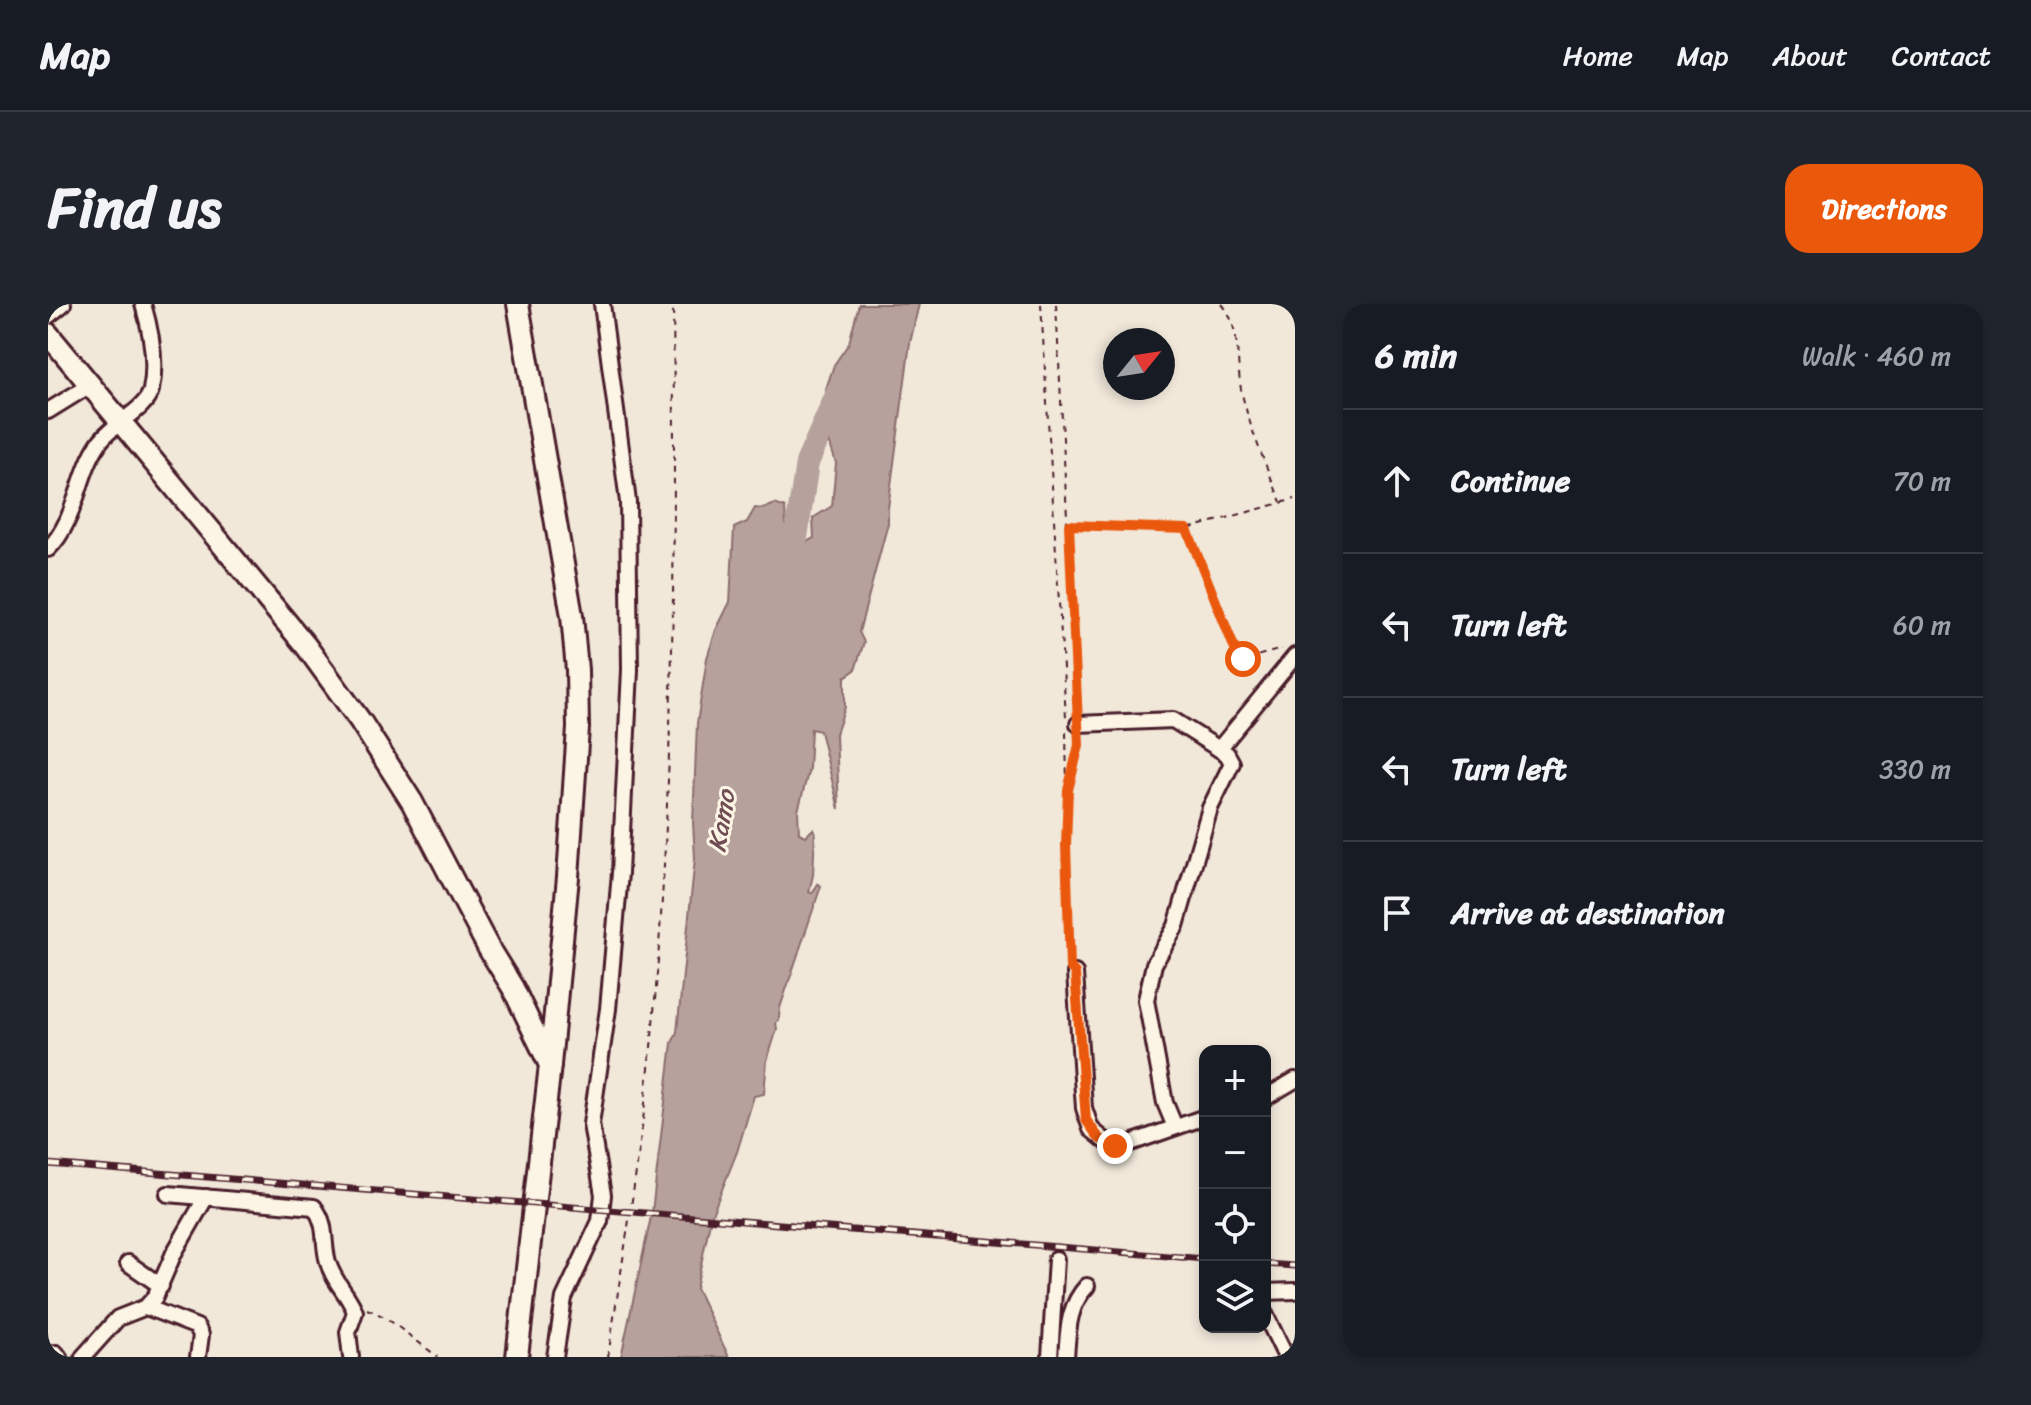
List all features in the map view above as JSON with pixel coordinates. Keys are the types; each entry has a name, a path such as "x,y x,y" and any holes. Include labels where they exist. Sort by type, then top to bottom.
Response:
{"street":[{"path":"48,316 63,304"},
{"path":"48,549 56,542 67,522 100,440 148,399 153,371 150,329 143,304"},
{"path":"517,1357 550,1065 578,728 572,616 518,304"},
{"path":"555,1357 564,1298 600,1221 603,1195 591,1124 608,1009 620,873 630,670 628,502 602,304"},
{"path":"48,334 306,646 361,722 412,802 489,949 513,988 550,1065"},
{"path":"48,411 90,385"},
{"path":"1219,749 1295,656"},
{"path":"1078,724 1173,720 1231,759 1232,767 1210,808 1176,926 1154,964 1146,1000 1163,1094 1175,1127"},
{"path":"1075,973 1084,1108 1091,1129 1107,1142 1125,1145 1199,1119"},
{"path":"513,988 531,996 557,986"},
{"path":"1271,1094 1295,1080"},
{"path":"168,1194 314,1207 321,1216 327,1258 336,1282 354,1309 348,1332 351,1357"},
{"path":"83,1357 118,1318 146,1307 161,1286 174,1253 206,1197"},
{"path":"1050,1357 1056,1259"},
{"path":"128,1263 161,1286"},
{"path":"1066,1357 1068,1319 1078,1295 1087,1286"},
{"path":"1271,1292 1295,1291"},
{"path":"146,1307 197,1327 201,1335 198,1357"},
{"path":"1271,1326 1286,1357"}],"path":[{"path":"608,1357 637,1173 650,1057 667,799 674,620 673,304"},
{"path":"1041,304 1052,458 1068,790 1070,967 1075,973"},
{"path":"1056,304 1079,745 1068,790"},
{"path":"1222,304 1233,323 1241,389 1250,420 1282,503"},
{"path":"1069,525 1187,529 1295,499"},
{"path":"1187,529 1239,657 1249,658 1295,646"},
{"path":"354,1309 361,1307 376,1312 438,1357"}],"water":[{"path":"859,304 919,304 910,343 888,523 859,632 864,642 855,670 845,677 845,707 836,734 839,809 820,731 811,729 809,769 798,811 799,833 806,836 813,829 815,832 809,892 812,893 818,884 821,886 780,1008 767,1061 764,1094 754,1096 737,1152 711,1217 696,1288 729,1357 621,1357 652,1212 672,1043 677,1032 695,858 693,823 697,723 707,658 730,602 734,528 747,522 755,508 763,509 775,504 785,508 786,524 792,524 790,537 803,544 814,538 813,518 832,506 836,463 829,441 826,389 834,365 849,343"}],"waterway":[{"name":"Kamo","path":"791,571 807,463 840,388"}],"railway":[{"path":"48,1164 1199,1259"},
{"path":"1271,1264 1295,1266"}],"route":[{"path":"1115,1146 1099,1138 1086,1120 1075,973 1070,967 1066,845 1068,790 1079,745 1069,525 1187,529 1236,652 1243,659"}]}
